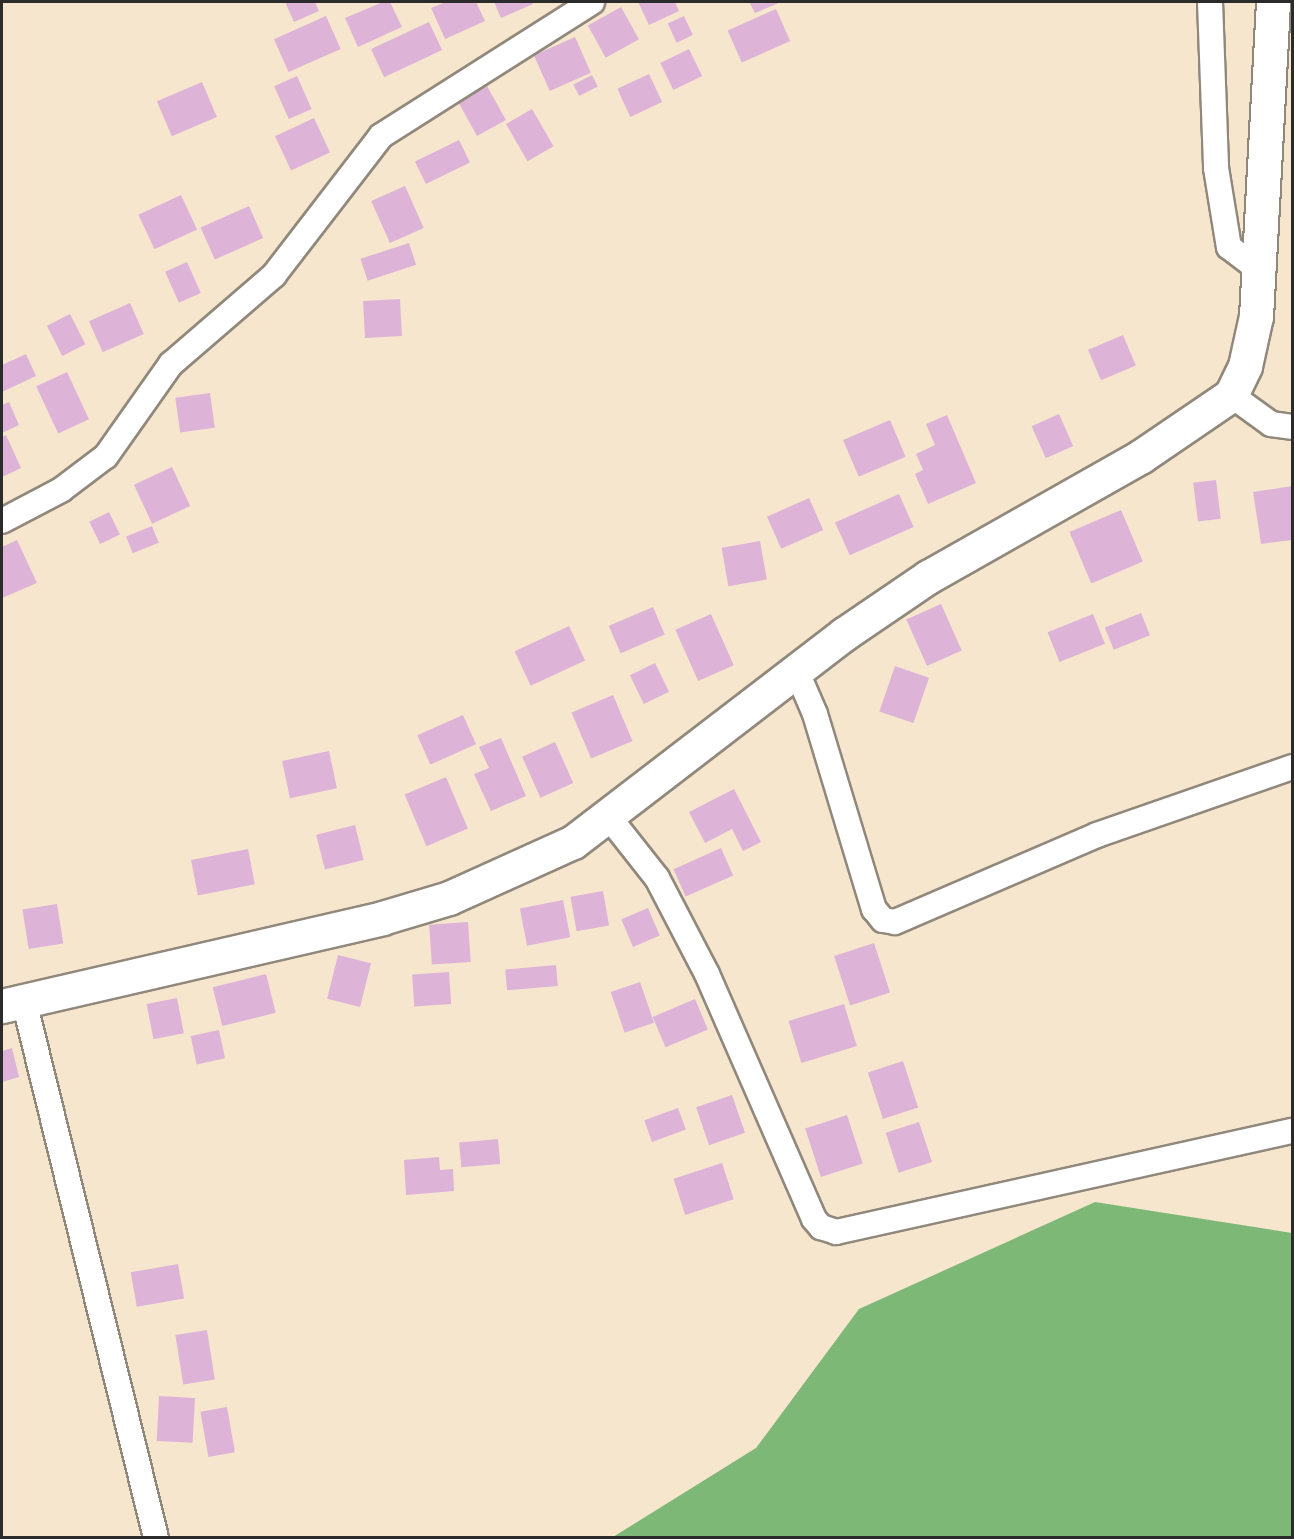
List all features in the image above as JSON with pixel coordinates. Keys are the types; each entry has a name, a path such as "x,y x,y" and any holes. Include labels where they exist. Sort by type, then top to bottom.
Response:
{"street":[{"path":"2,521 61,490 106,456 171,364 274,275 381,136 592,2"},
{"path":"1210,2 1216,168 1229,247 1257,268"},
{"path":"156,1538 13,1004 382,918 449,898 573,842 796,670 928,577 1140,457 1231,395 1251,344 1270,96 1272,14"},
{"path":"1231,395 1270,424 1293,427"},
{"path":"796,670 815,714 874,909 883,920 895,922 1097,835 1293,767"},
{"path":"608,816 657,878 707,974 814,1219 821,1227 836,1232 1293,1131"}],"green space":[{"path":"1095,1202 1292,1233 1292,1537 613,1537 756,1448 859,1309"}],"building":[{"path":"285,2 315,2 319,11 294,22"},
{"path":"383,2 390,2 402,27 358,47 345,18"},
{"path":"446,2 476,2 485,21 445,39 431,8"},
{"path":"494,2 532,2 533,4 501,18"},
{"path":"638,2 675,2 679,11 649,25"},
{"path":"749,2 781,2 755,13"},
{"path":"621,7 639,39 606,58 588,25"},
{"path":"776,9 790,41 742,63 728,31"},
{"path":"326,16 341,49 289,72 274,39"},
{"path":"684,16 693,35 677,43 668,24"},
{"path":"429,22 442,50 384,77 371,49"},
{"path":"575,37 591,73 550,91 534,55"},
{"path":"689,49 702,76 673,90 660,63"},
{"path":"649,74 662,102 630,117 617,89"},
{"path":"592,75 598,87 579,96 573,85"},
{"path":"297,76 312,109 289,119 274,86"},
{"path":"202,82 217,117 172,136 157,101"},
{"path":"487,86 506,120 477,136 458,102"},
{"path":"532,109 554,146 528,161 506,124"},
{"path":"314,118 330,152 291,171 275,136"},
{"path":"459,140 470,162 426,184 415,161"},
{"path":"405,186 424,228 390,243 371,201"},
{"path":"181,195 197,229 154,249 138,215"},
{"path":"249,206 263,238 215,260 201,228"},
{"path":"409,243 416,265 368,281 360,259"},
{"path":"187,262 201,293 179,303 165,272"},
{"path":"400,299 402,336 365,338 363,301"},
{"path":"130,303 144,334 103,352 89,321"},
{"path":"70,314 85,344 62,356 47,326"},
{"path":"1123,335 1136,365 1101,380 1088,350"},
{"path":"26,354 36,376 2,392 2,365"},
{"path":"67,372 89,419 58,433 36,386"},
{"path":"210,393 215,428 180,433 175,398"},
{"path":"9,402 19,425 2,433 2,405"},
{"path":"1059,414 1073,446 1046,458 1032,426"},
{"path":"947,415 976,483 928,504 915,474 923,470 916,454 935,445 926,424"},
{"path":"890,420 906,457 859,477 843,440"},
{"path":"6,435 21,468 2,477 2,437"},
{"path":"172,467 190,506 152,524 134,485"},
{"path":"1216,480 1221,519 1198,522 1193,483"},
{"path":"1292,486 1292,540 1261,544 1253,492"},
{"path":"899,494 914,527 850,555 835,522"},
{"path":"809,498 823,530 781,549 767,517"},
{"path":"1121,510 1143,562 1091,583 1069,532"},
{"path":"109,512 120,534 100,544 89,522"},
{"path":"152,526 159,543 133,553 126,536"},
{"path":"17,540 37,583 2,598 2,547"},
{"path":"760,541 767,579 728,586 722,548"},
{"path":"941,604 962,651 927,666 906,619"},
{"path":"653,607 665,635 621,653 609,626"},
{"path":"1141,613 1150,635 1114,650 1105,628"},
{"path":"711,614 734,665 698,681 675,630"},
{"path":"1093,614 1105,644 1060,662 1048,632"},
{"path":"569,626 585,660 531,686 515,651"},
{"path":"655,663 669,692 644,704 630,675"},
{"path":"895,666 929,678 913,723 879,711"},
{"path":"613,695 633,741 591,759 572,713"},
{"path":"463,715 476,744 430,765 417,735"},
{"path":"501,738 526,796 491,811 474,774 489,768 479,747"},
{"path":"555,742 573,783 540,798 522,757"},
{"path":"329,751 337,788 290,798 282,761"},
{"path":"446,777 468,829 426,846 405,795"},
{"path":"734,789 761,842 743,851 732,829 705,843 689,812"},
{"path":"355,825 364,860 325,870 316,835"},
{"path":"721,848 733,875 686,897 673,869"},
{"path":"248,849 255,884 198,895 191,860"},
{"path":"603,891 609,925 577,931 571,897"},
{"path":"563,900 570,937 527,946 520,908"},
{"path":"57,904 63,944 29,949 22,909"},
{"path":"648,908 660,936 633,947 621,919"},
{"path":"468,922 471,962 432,965 429,925"},
{"path":"874,943 890,992 850,1005 834,956"},
{"path":"338,955 371,963 360,1007 327,999"},
{"path":"556,965 558,986 507,990 505,969"},
{"path":"449,972 451,1004 414,1007 412,975"},
{"path":"266,974 276,1013 222,1026 213,987"},
{"path":"640,982 654,1023 625,1033 611,992"},
{"path":"177,998 184,1033 153,1039 147,1004"},
{"path":"695,999 708,1029 666,1047 653,1017"},
{"path":"844,1004 857,1046 801,1063 789,1021"},
{"path":"219,1030 225,1058 197,1064 191,1036"},
{"path":"12,1048 19,1077 2,1082 2,1051"},
{"path":"903,1061 918,1108 883,1119 868,1072"},
{"path":"732,1095 745,1133 709,1145 696,1107"},
{"path":"678,1108 686,1130 652,1142 644,1120"},
{"path":"847,1115 863,1164 821,1177 805,1129"},
{"path":"919,1122 932,1162 899,1173 886,1133"},
{"path":"498,1139 500,1164 461,1167 459,1142"},
{"path":"439,1157 440,1170 453,1169 454,1191 406,1195 404,1160"},
{"path":"722,1163 734,1199 685,1215 673,1179"},
{"path":"178,1264 184,1298 137,1307 131,1272"},
{"path":"207,1330 215,1379 183,1384 175,1335"},
{"path":"159,1396 195,1398 193,1443 157,1441"},
{"path":"227,1407 235,1452 208,1457 200,1412"}]}
